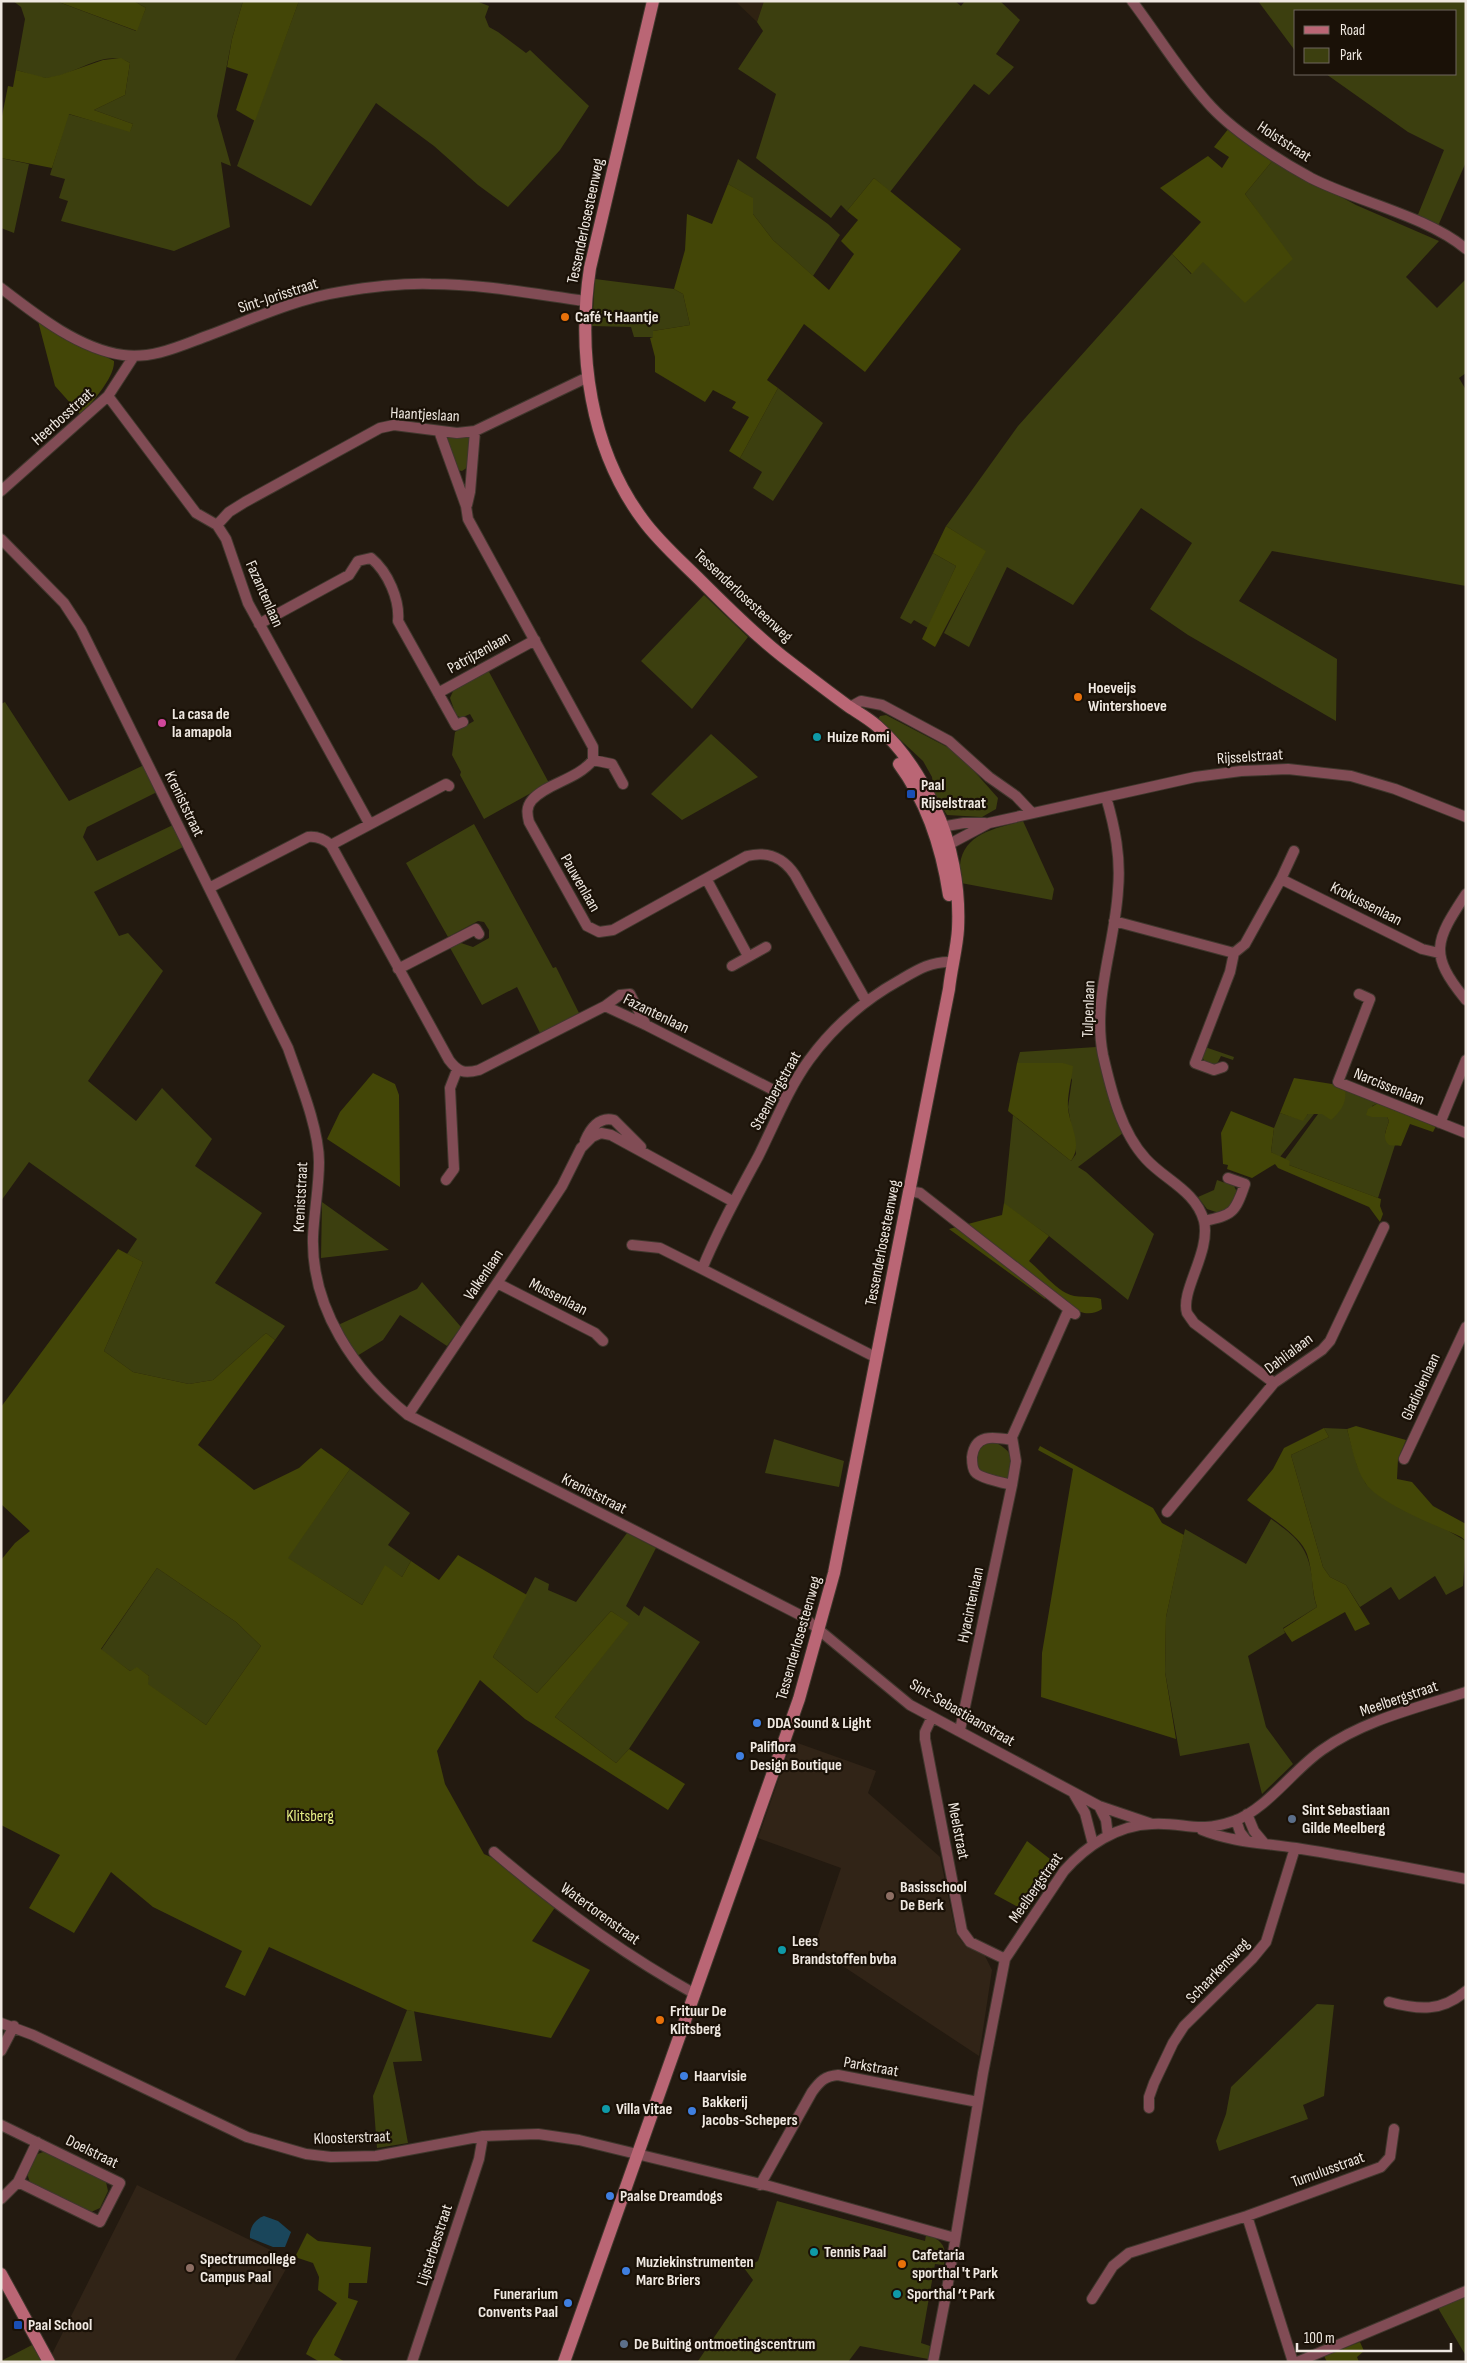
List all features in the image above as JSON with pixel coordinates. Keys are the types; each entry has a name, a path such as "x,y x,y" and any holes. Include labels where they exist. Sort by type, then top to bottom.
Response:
{"street":[{"name":"Tessenderlosesteenweg","path":"564,2362 799,1699 820,1629 834,1573 877,1358 953,958 944,847 937,827 902,768 850,707 774,649 746,625 644,521 626,495 613,468 594,410 584,339 585,301 590,268 653,1"},
{"name":"Holststraat","path":"1132,1 1207,103 1245,135 1277,158 1312,178 1433,228 1466,249"},
{"name":"Sint-Jorisstraat","path":"1,288 41,317 83,342 111,352 134,356 146,356 166,351 293,304 337,292 381,286 431,284 482,287 585,301"},
{"name":"Heerbosstraat","path":"1,491 108,396 134,356"},
{"name":"Haantjeslaan","path":"217,525 230,512 245,502 380,428 394,425 438,431 475,431 588,377"},
{"path":"108,396 196,513 217,525"},
{"path":"438,431 466,506 468,519 593,747 593,760 612,764 623,784"},
{"path":"466,506 470,492 475,431"},
{"path":"454,473 460,476 471,470"},
{"name":"Fazantenlaan","path":"217,525 226,539 248,603 369,823"},
{"name":"Kreniststraat","path":"1,539 64,603 81,629 288,1048 310,1111 319,1160 313,1239 317,1278 328,1316 347,1349 374,1385 408,1415 802,1616 820,1629"},
{"name":"Patrijzenlaan","path":"259,624 349,575 358,561 370,558 378,564 398,602 398,620 456,725 463,722"},
{"name":"Patrijzenlaan","path":"438,693 535,640"},
{"path":"850,707 861,701 882,705 949,741 989,776 1016,796 1032,813"},
{"name":"Pauwenlaan","path":"593,760 586,769 531,801 527,812 528,822 587,926 599,932 612,930 747,856 766,854 782,860 795,875 866,1001"},
{"name":"Rijsselstraat","path":"937,827 989,823 1217,774 1288,769 1351,776 1395,789 1466,817"},
{"path":"331,845 369,823 379,821 446,784 449,786"},
{"name":"Tulpenlaan","path":"1106,797 1120,857 1118,891 1100,1002 1100,1019 1103,1054 1122,1121 1141,1153 1189,1195 1204,1221 1204,1249 1187,1300 1187,1313 1194,1323 1274,1382"},
{"name":"Rijsselstraat","path":"944,847 989,823"},
{"path":"209,888 308,838 321,838 331,845 398,969 456,1070 450,1088 454,1169 446,1180"},
{"path":"1224,1067 1214,1070 1195,1063 1230,972 1234,953 1245,944 1281,879 1294,851"},
{"name":"Krokussenlaan","path":"1281,879 1422,949 1439,953"},
{"path":"706,880 748,956"},
{"path":"1466,894 1445,925 1440,941 1439,953 1443,970 1466,1000"},
{"path":"1114,920 1234,953"},
{"path":"398,969 476,929 479,934"},
{"path":"732,966 766,947"},
{"name":"Steenbergstraat","path":"702,1268 787,1097 808,1061 826,1039 866,1001 925,966 953,958"},
{"path":"605,1006 620,995 630,994 646,1024"},
{"name":"Narcissenlaan","path":"1359,994 1370,999 1338,1082 1466,1133"},
{"name":"Fazantenlaan","path":"456,1070 466,1073 479,1070 605,1006 646,1024 787,1097"},
{"name":"Narcissenlaan","path":"1440,1123 1466,1060"},
{"name":"Valkenlaan","path":"408,1415 554,1198 592,1129 600,1121 614,1120 651,1156"},
{"name":"Valkenlaan","path":"582,1148 592,1137 606,1134 651,1156 734,1202"},
{"path":"1204,1221 1224,1217 1232,1213 1237,1207 1246,1184 1228,1178"},
{"path":"909,1191 920,1193 1072,1312 1012,1440 992,1436 980,1440 975,1445 972,1464 974,1472 979,1476 1012,1485"},
{"name":"Dahlialaan","path":"1167,1512 1274,1382 1322,1350 1330,1341 1384,1227"},
{"path":"632,1245 660,1248 877,1358"},
{"name":"Mussenlaan","path":"496,1283 595,1333 604,1341"},
{"name":"Gladiolenlaan","path":"1404,1460 1466,1327"},
{"name":"Hyacintenlaan","path":"960,1730 1012,1485 1016,1461 1012,1440"},
{"name":"Sint-Sebastiaanstraat","path":"820,1629 910,1704 932,1717 960,1730 1098,1806 1152,1824"},
{"name":"Meelbergstraat","path":"932,2362 1005,1959 1064,1871 1093,1844 1127,1829 1152,1824 1200,1829 1215,1827 1236,1820 1247,1814 1322,1750 1341,1738 1361,1728 1466,1692"},
{"name":"Meelstraat","path":"932,1717 924,1732 924,1739 962,1931 970,1942 1005,1959"},
{"path":"1073,1793 1085,1813 1093,1844"},
{"path":"1098,1806 1106,1820 1108,1836"},
{"path":"1247,1814 1254,1831 1264,1843"},
{"path":"1236,1820 1240,1832 1247,1841"},
{"path":"1200,1829 1214,1835 1466,1878"},
{"name":"Schaarkensweg","path":"1149,2108 1149,2097 1154,2083 1173,2043 1184,2026 1252,1959 1266,1942 1295,1848"},
{"name":"Watertorenstraat","path":"494,1852 520,1874 595,1930 652,1970 694,1994"},
{"path":"1389,2002 1413,2008 1434,2008 1455,1999 1466,1991"},
{"name":"Kloosterstraat","path":"1,2023 14,2026 247,2137 306,2154 330,2157 376,2156 483,2136 538,2134 579,2140 638,2155"},
{"path":"1,2051 14,2026"},
{"name":"Parkstraat","path":"760,2185 812,2092 822,2079 828,2076 838,2075 978,2102"},
{"name":"Doelstraat","path":"1,2125 120,2183 100,2222 18,2182"},
{"name":"Tumulusstraat","path":"1092,2299 1113,2266 1129,2253 1247,2216 1381,2167 1390,2157 1394,2129"},
{"name":"Lijsterbesstraat","path":"412,2362 479,2159 483,2136"},
{"path":"1,2199 18,2182 37,2142"},
{"path":"638,2155 760,2185 955,2238"},
{"path":"1247,2216 1295,2362 1466,2291"},
{"path":"1,2274 49,2362"}],"shaded area":[{"path":"735,1 764,1 757,22"},
{"name":"Basisschool De Berk","path":"792,1741 876,1771 868,1793 940,1857 956,1933 963,1943 985,1956 992,1970 979,2056 814,1947 841,1868 758,1838"},
{"name":"Spectrumcollege Campus Paal","path":"137,2185 291,2260 234,2362 54,2362 51,2356"}],"green space":[{"path":"13,1 56,1 136,31 146,8 134,1 243,1 232,39 217,116 231,166 221,162 230,227 174,251 61,221 68,201 59,198 65,179 50,175 68,114 130,131 133,124 94,110 125,95 130,63 110,58 99,60 68,73 47,78 16,70 25,19 21,7"},
{"path":"56,1 134,1 146,8 137,31"},
{"path":"243,1 299,1 255,121 236,110 248,74 227,67 232,39"},
{"path":"299,1 476,1 489,6 485,17 489,27 526,53 530,50 589,106 560,150 508,207 478,185 434,146 376,103 311,206 237,166"},
{"path":"764,1 955,1 961,6 965,1 1000,1 1020,20 996,54 1014,67 989,95 974,84 890,192 874,178 847,211 841,205 831,218 756,158 776,94 738,69 763,31 757,22"},
{"path":"1258,1 1466,1 1466,162 1438,226 1417,217 1444,150 1408,132 1327,75 1457,75 1457,10 1294,10 1294,49"},
{"path":"121,58 130,63 125,95 94,110 133,124 130,132 69,114 52,168 1,158 1,121 8,86 13,87 16,70 46,78 103,60"},
{"path":"1229,128 1273,160 1245,194 1293,259 1245,303 1203,262 1192,274 1172,254 1201,222 1160,188 1208,156 1222,168 1229,157 1214,147"},
{"path":"1,158 29,164 14,233 1,228"},
{"path":"738,159 828,224 840,235 813,276 773,240 753,214 752,198 728,184"},
{"path":"1273,160 1356,205 1439,241 1406,277 1437,308 1466,279 1466,373 1459,378 1466,390 1466,586 1272,551 1239,601 1337,659 1336,721 1188,635 1150,609 1192,543 1141,508 1073,605 1007,567 969,647 944,633 985,551 946,526 1018,426 1172,254 1191,274 1203,261 1292,260 1245,194"},
{"path":"874,178 961,249 865,372 804,324 767,380 778,388 740,458 729,451 749,417 732,408 736,402 713,390 705,402 655,372 655,357 650,338 653,337 653,331 690,325 683,294 674,289 685,250 687,214 712,224 728,184 753,198 753,214 773,240 829,290 854,254 841,241 858,220 847,211"},
{"path":"595,279 674,289 683,294 690,325 653,331 653,337 634,337 631,327 592,326"},
{"path":"38,321 114,361 111,375 107,382 81,415 55,386"},
{"path":"778,388 823,423 773,501 753,488 762,472 740,458"},
{"path":"449,436 468,436 470,439 468,467 462,471 457,470 445,440"},
{"path":"946,526 986,551 935,647 922,639 956,566 933,553"},
{"path":"933,553 956,566 928,628 914,620 911,624 900,618"},
{"path":"704,595 748,637 692,709 641,661"},
{"path":"488,670 549,783 484,819 460,775 461,772 452,755 455,732 474,721 470,714 461,718 456,715 450,698 454,689"},
{"path":"5,702 69,801 144,765 157,792 87,827 83,837 97,861 173,825 183,847 94,892 119,936 128,933 163,971 88,1081 136,1121 162,1088 212,1139 195,1166 262,1213 215,1283 285,1326 275,1340 266,1333 213,1380 189,1384 133,1372 104,1351 143,1262 127,1254 137,1239 29,1162 1,1201 1,704"},
{"path":"886,715 951,749 966,762 998,798 996,809 982,817 947,815 934,794 932,777 923,761 878,719 880,716"},
{"path":"711,734 758,777 682,820 651,794"},
{"path":"1023,821 1054,889 1052,900 961,883 960,867 962,855 976,838 985,832"},
{"path":"474,824 553,968 556,967 579,1013 540,1033 517,987 482,1005 449,946 458,942 473,947 489,938 489,930 484,922 478,921 448,937 406,863"},
{"path":"1096,1047 1102,1073 1123,1133 1078,1167 1086,1172 1154,1234 1128,1300 1049,1236 1004,1204 1013,1115 1071,1161 1076,1154 1068,1107 1072,1080 1063,1063 1017,1063 1020,1052"},
{"path":"1205,1047 1234,1057 1233,1060 1221,1056 1214,1065 1205,1062 1202,1057"},
{"path":"1017,1063 1063,1063 1073,1066 1068,1108 1075,1135 1076,1148 1071,1161 1008,1111"},
{"path":"373,1073 395,1084 399,1095 400,1187 327,1139 340,1112"},
{"path":"1294,1078 1332,1084 1345,1089 1344,1103 1340,1110 1331,1120 1322,1114 1308,1114 1303,1121 1280,1113"},
{"path":"1345,1089 1378,1103 1372,1106 1372,1117 1387,1117 1389,1121 1385,1133 1395,1145 1378,1198 1289,1165 1285,1159 1318,1114 1322,1114"},
{"path":"1378,1103 1436,1126 1433,1132 1410,1124 1401,1146 1389,1145 1385,1140 1389,1121 1387,1117 1366,1115 1368,1109"},
{"path":"1231,1111 1274,1128 1271,1152 1290,1161 1289,1165 1381,1199 1380,1206 1383,1214 1380,1222 1369,1207 1278,1168 1275,1164 1252,1178 1227,1169 1228,1165 1223,1164 1221,1133"},
{"path":"1280,1113 1303,1120 1308,1114 1314,1114 1280,1157 1271,1152 1274,1128"},
{"path":"1217,1180 1234,1186 1237,1192 1228,1209 1219,1213 1207,1209 1198,1197 1214,1190"},
{"path":"322,1202 389,1250 321,1258"},
{"path":"1004,1203 1049,1236 1029,1261 1066,1293 1074,1296 1101,1299 1102,1309 1088,1313 1081,1312 1050,1291 1045,1299 949,1229 1002,1215"},
{"name":"Klitsberg","path":"118,1249 143,1262 104,1351 133,1372 189,1384 213,1380 266,1333 275,1340 198,1445 254,1490 299,1468 321,1448 350,1469 288,1558 362,1605 385,1565 402,1577 411,1561 439,1580 458,1555 527,1595 493,1657 537,1693 611,1611 629,1623 555,1717 616,1763 629,1749 685,1784 668,1810 525,1719 480,1680 437,1751 445,1784 484,1854 495,1859 556,1906 532,1941 590,1970 551,2038 407,2010 269,1947 245,1996 225,1987 242,1951 153,1907 111,1872 74,1933 29,1908 60,1855 1,1825 1,1560 15,1543 30,1531 1,1504 1,1407","holes":["157,1568 236,1622 261,1646 206,1725 148,1684 149,1676 137,1667 130,1671 101,1649"]},
{"path":"422,1282 461,1327 447,1346 400,1315 383,1340 357,1356 338,1325 417,1289"},
{"path":"1356,1426 1406,1440 1398,1459 1397,1479 1412,1482 1433,1506 1466,1524 1466,1541 1396,1507 1366,1484 1356,1464 1347,1429"},
{"path":"1324,1428 1347,1429 1357,1465 1366,1484 1466,1541 1463,1586 1446,1595 1435,1576 1399,1600 1391,1587 1360,1607 1346,1585 1330,1577 1323,1567 1291,1455 1329,1437"},
{"path":"1324,1428 1329,1437 1291,1455 1323,1567 1330,1577 1346,1585 1370,1624 1355,1631 1345,1612 1292,1642 1283,1629 1317,1607 1307,1554 1297,1539 1247,1500 1273,1469 1284,1448"},
{"path":"774,1439 844,1461 839,1487 765,1473"},
{"path":"993,1441 1005,1449 1010,1456 1008,1479 985,1474 976,1466 978,1447"},
{"path":"1040,1446 1153,1508 1162,1523 1184,1535 1166,1617 1165,1672 1176,1739 1041,1697 1042,1653 1073,1469 1038,1450"},
{"path":"350,1469 410,1513 388,1545 411,1561 402,1577 385,1566 362,1605 287,1558"},
{"path":"1271,1519 1287,1531 1304,1550 1310,1566 1317,1607 1283,1628 1285,1633 1248,1656 1266,1727 1293,1764 1262,1794 1249,1743 1180,1756 1165,1672 1166,1617 1185,1529 1246,1564"},
{"path":"627,1533 656,1548 626,1606 639,1616 644,1606 700,1642 629,1749 616,1763 555,1717 628,1623 611,1611 537,1693 493,1657 535,1577 549,1584 548,1590 576,1602"},
{"path":"157,1568 236,1622 261,1646 206,1725 147,1684 149,1676 137,1668 130,1671 101,1650"},
{"path":"1027,1841 1059,1866 1027,1912 994,1894"},
{"path":"1317,2004 1334,2005 1324,2096 1303,2105 1308,2119 1219,2151 1216,2141 1226,2114 1231,2087"},
{"path":"407,2010 414,2011 422,2061 393,2062 408,2143 377,2148 373,2096"},
{"path":"48,2152 106,2182 108,2191 100,2208 91,2212 30,2183 27,2173 35,2155"},
{"path":"777,2201 925,2241 926,2235 940,2242 945,2254 944,2265 935,2264 921,2343 930,2346 928,2359 860,2346 848,2362 698,2361 753,2280 744,2268 758,2261"},
{"path":"307,2233 318,2241 371,2247 367,2283 349,2283 348,2298 358,2301 334,2355 345,2362 320,2362 306,2354 313,2339 337,2303 318,2290 319,2277 313,2263 295,2257"},
{"path":"1466,2296 1466,2356 1438,2308"},
{"path":"1360,2342 1364,2351 1357,2357 1359,2362 1327,2362 1324,2356"},
{"path":"34,2344 43,2362 1,2362 1,2361"}],"water":[{"path":"264,2216 278,2221 291,2232 285,2247 273,2247 250,2238 253,2224"}],"place":[{"name":"Café 't Haantje","path":"565,317"},
{"name":"Hoeveijs Wintershoeve","path":"1078,697"},
{"name":"La casa de la amapola","path":"162,723"},
{"name":"Huize Romi","path":"817,737"},
{"name":"Paal Rijselstraat","path":"911,794"},
{"name":"DDA Sound & Light","path":"757,1723"},
{"name":"Paliflora Design Boutique","path":"740,1756"},
{"name":"Sint Sebastiaan Gilde Meelberg","path":"1292,1819"},
{"name":"Basisschool De Berk","path":"890,1896"},
{"name":"Lees Brandstoffen bvba","path":"782,1950"},
{"name":"Frituur De Klitsberg","path":"660,2020"},
{"name":"Haarvisie","path":"684,2076"},
{"name":"Villa Vitae","path":"606,2109"},
{"name":"Bakkerij Jacobs-Schepers","path":"692,2111"},
{"name":"Paalse Dreamdogs","path":"610,2196"},
{"name":"Tennis Paal","path":"814,2252"},
{"name":"Cafetaria sporthal 't Park","path":"902,2264"},
{"name":"Spectrumcollege Campus Paal","path":"190,2268"},
{"name":"Muziekinstrumenten Marc Briers","path":"626,2271"},
{"name":"Sporthal ’t Park","path":"897,2294"},
{"name":"Funerarium Convents Paal","path":"568,2303"},
{"name":"Paal School","path":"18,2325"},
{"name":"De Buiting ontmoetingscentrum","path":"624,2344"}]}
